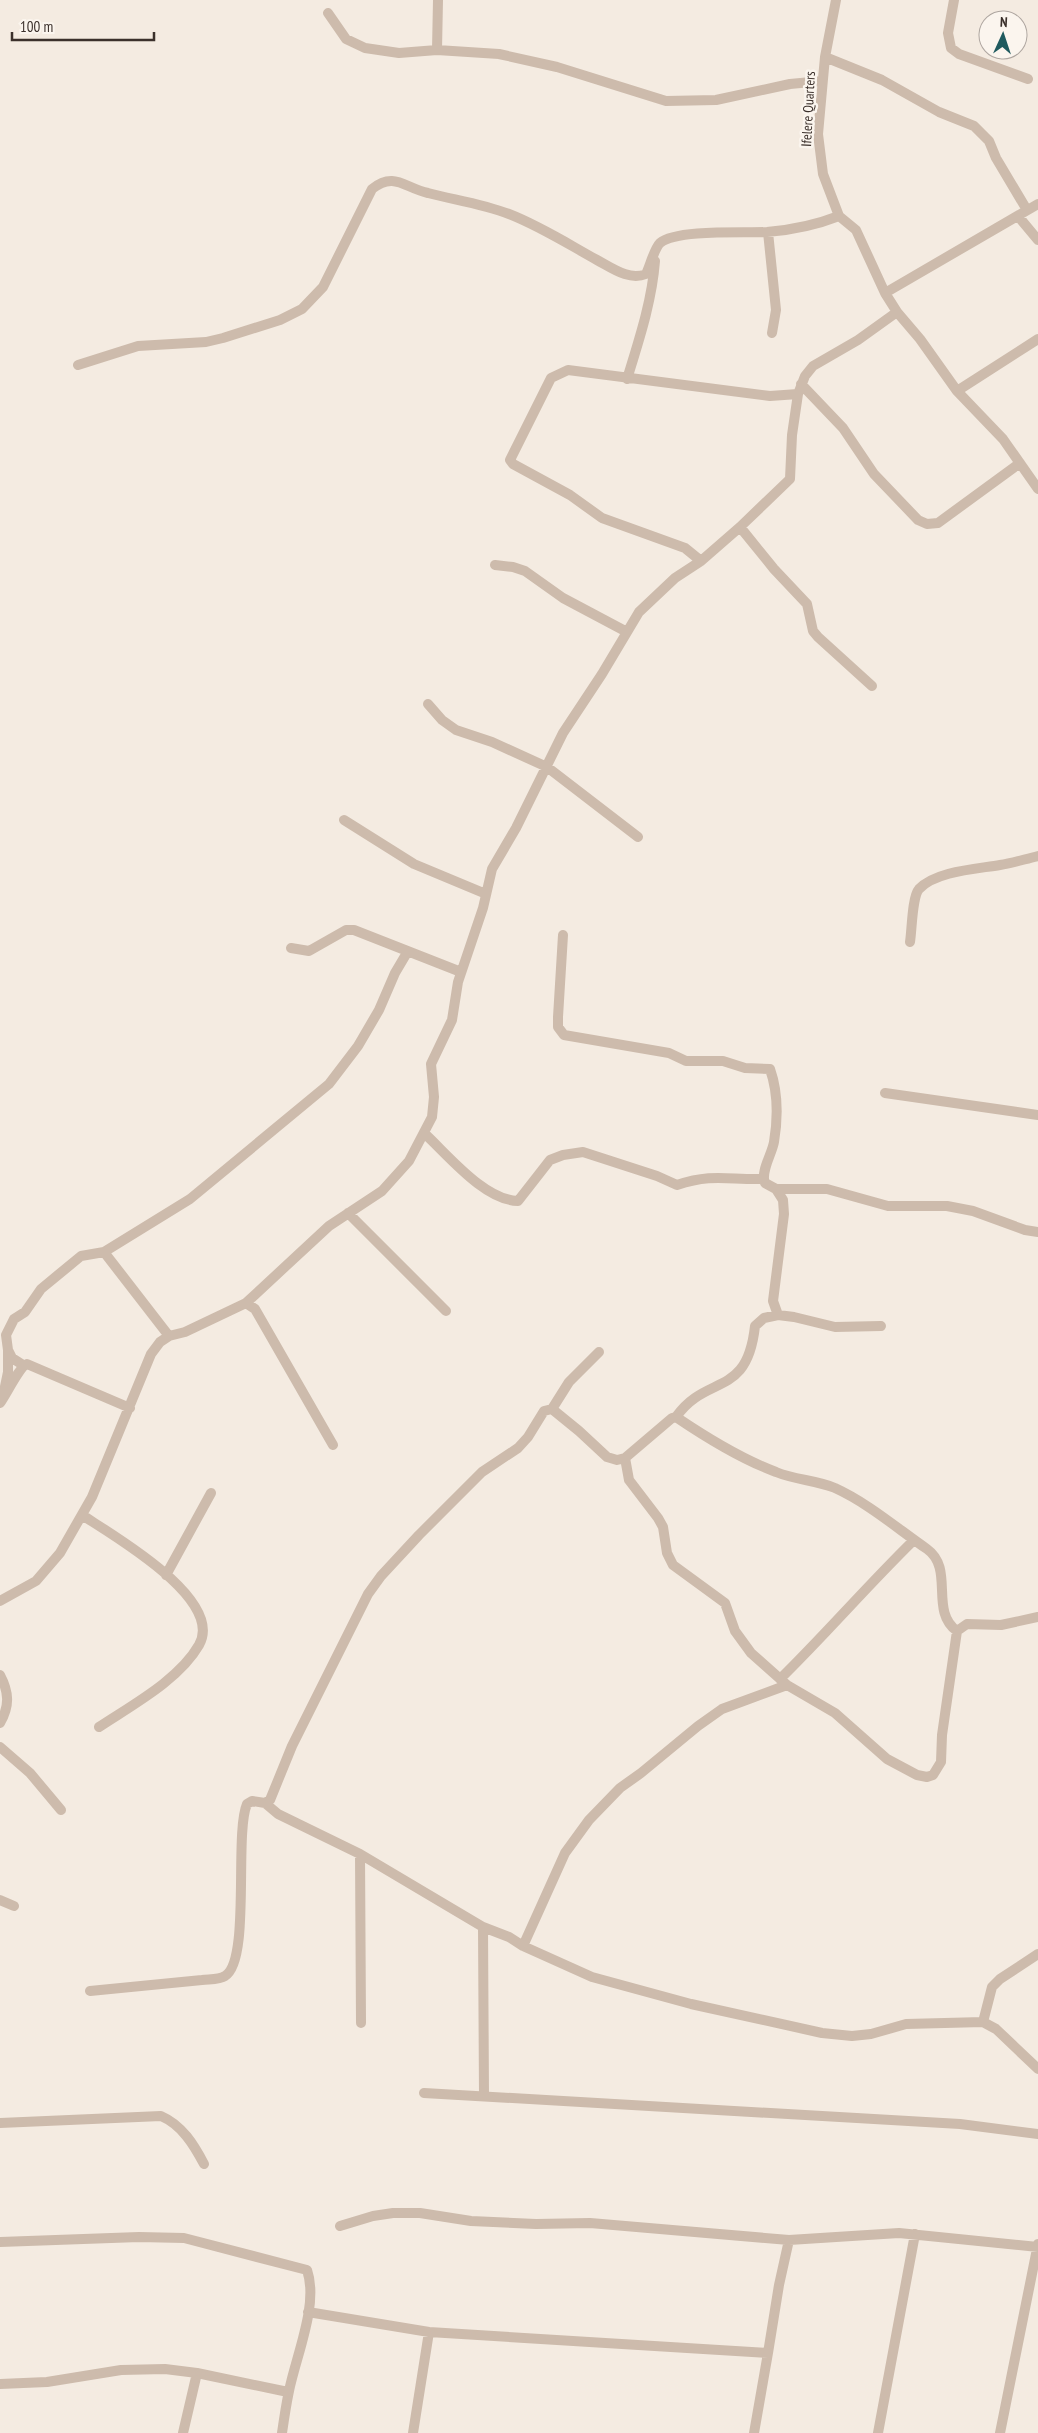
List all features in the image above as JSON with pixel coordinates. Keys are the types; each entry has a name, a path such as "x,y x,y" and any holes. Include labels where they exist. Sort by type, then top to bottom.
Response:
{"street":[{"path":"437,50 438,0"},
{"name":"Ifelere Quarters","path":"836,0 825,57 818,134 823,174 839,216 856,230 886,294 897,312 920,339 957,391 1003,439 1036,483"},
{"path":"954,0 948,33 951,48 959,54 1028,79"},
{"path":"328,13 346,39 365,48 399,53 437,50 500,54 531,61 666,101 716,100 790,84 822,81"},
{"path":"825,57 882,80 939,112 974,126 989,141 1022,213 1038,240"},
{"path":"78,365 138,346 206,342 223,338 280,320 302,309 323,287 372,189 386,180 397,181 425,193 487,206 510,214 629,276 639,277 646,274 656,254"},
{"path":"886,294 1038,204"},
{"path":"627,379 645,317 653,282 658,245 672,237 727,232 768,232 822,223 839,216"},
{"path":"768,232 776,310 772,334"},
{"path":"0,1601 36,1581 60,1553 82,1515 110,1458 151,1354 160,1342 169,1336 185,1332 246,1303 329,1226 382,1191 409,1162 432,1117 434,1108 431,1064 452,1020 461,972 495,861 516,828 563,733 639,612 675,578 701,561 740,527 790,480 792,435 799,389 813,366 858,340 897,312"},
{"path":"957,391 1038,339"},
{"path":"701,561 685,548 602,518 570,495 513,464 510,460 551,378 568,370 770,396 799,389"},
{"path":"799,389 843,428 874,474 918,520 927,524 938,522 1020,463"},
{"path":"740,527 774,569 807,604 813,631 872,686"},
{"path":"495,565 513,567 525,571 563,598 627,632"},
{"path":"428,704 442,720 456,730 492,742 546,768 638,837"},
{"path":"344,820 414,864 486,894"},
{"path":"910,942 915,897 919,889 933,880 965,870 1000,865 1038,856"},
{"path":"291,948 309,951 346,930 354,930 461,972"},
{"path":"563,935 558,1027 564,1035 669,1053 686,1060 723,1061 745,1068 770,1069 775,1082 777,1100 774,1134 763,1179 765,1183 776,1189 827,1189 888,1206 947,1206 973,1211 1025,1230 1038,1232"},
{"path":"1,1402 8,1372 6,1335 14,1320 25,1312 41,1289 81,1256 104,1252 190,1199 329,1084 358,1046 380,1010 395,973 408,952"},
{"path":"885,1093 1038,1115"},
{"path":"424,1133 472,1180 510,1201 518,1201 550,1160 563,1155 583,1152 677,1184 696,1178 714,1176 763,1179"},
{"path":"776,1189 783,1200 784,1214 773,1301 778,1315"},
{"path":"348,1214 446,1311"},
{"path":"104,1252 169,1336"},
{"path":"246,1303 255,1309 333,1445"},
{"path":"552,1409 607,1457 618,1460 625,1458 672,1418 676,1417 684,1406 696,1397 740,1372 750,1354 755,1326 764,1318 778,1315 794,1316 835,1327 882,1326"},
{"path":"8,1350 12,1358 23,1365 34,1365 130,1408"},
{"path":"90,1992 219,1978 228,1973 234,1962 243,1898 241,1865 245,1809 250,1802 265,1803 270,1800 292,1746 330,1674 358,1612 377,1582 419,1535 482,1472 518,1448 528,1437 544,1411 552,1409 570,1382 600,1352"},
{"path":"1,1402 23,1365"},
{"path":"676,1417 730,1450 777,1473 834,1488 876,1513 913,1541 929,1550 939,1566 944,1611 951,1627 957,1631"},
{"path":"625,1458 629,1480 663,1527 667,1553 673,1564 726,1604 735,1631 751,1653 783,1682 835,1713 897,1766 926,1777 937,1771 941,1762 942,1735 957,1631 968,1624 1001,1625 1038,1617"},
{"path":"166,1575 211,1493"},
{"path":"82,1515 142,1555 190,1598 197,1607 202,1632 200,1644 164,1684 100,1727"},
{"path":"523,1946 564,1854 589,1820 620,1788 641,1774 698,1726 722,1710 783,1682 864,1589 913,1541"},
{"path":"0,1675 5,1685 8,1700 0,1723"},
{"path":"0,1747 30,1773 62,1810"},
{"path":"265,1803 278,1814 360,1854 483,1927 509,1936 523,1946 592,1977 691,2004 822,2034 852,2036 871,2034 906,2024 983,2022 996,2029 1038,2069"},
{"path":"360,1854 360,2023"},
{"path":"0,1900 14,1906"},
{"path":"483,1927 484,2096"},
{"path":"983,2022 992,1987 1000,1978 1038,1954"},
{"path":"424,2093 960,2124 1038,2134"},
{"path":"0,2123 161,2116 169,2119 193,2143 204,2164"},
{"path":"340,2226 373,2216 393,2213 420,2213 471,2221 536,2224 590,2223 789,2240 899,2233 1038,2246 1000,2433"},
{"path":"878,2433 915,2234"},
{"path":"0,2242 131,2237 184,2238 307,2270 310,2279 308,2312 288,2392 282,2433"},
{"path":"754,2433 778,2285 789,2240"},
{"path":"308,2312 429,2332 768,2353"},
{"path":"414,2433 429,2332"},
{"path":"0,2384 47,2382 121,2370 165,2369 197,2373 288,2392"},
{"path":"183,2433 197,2373"}]}
